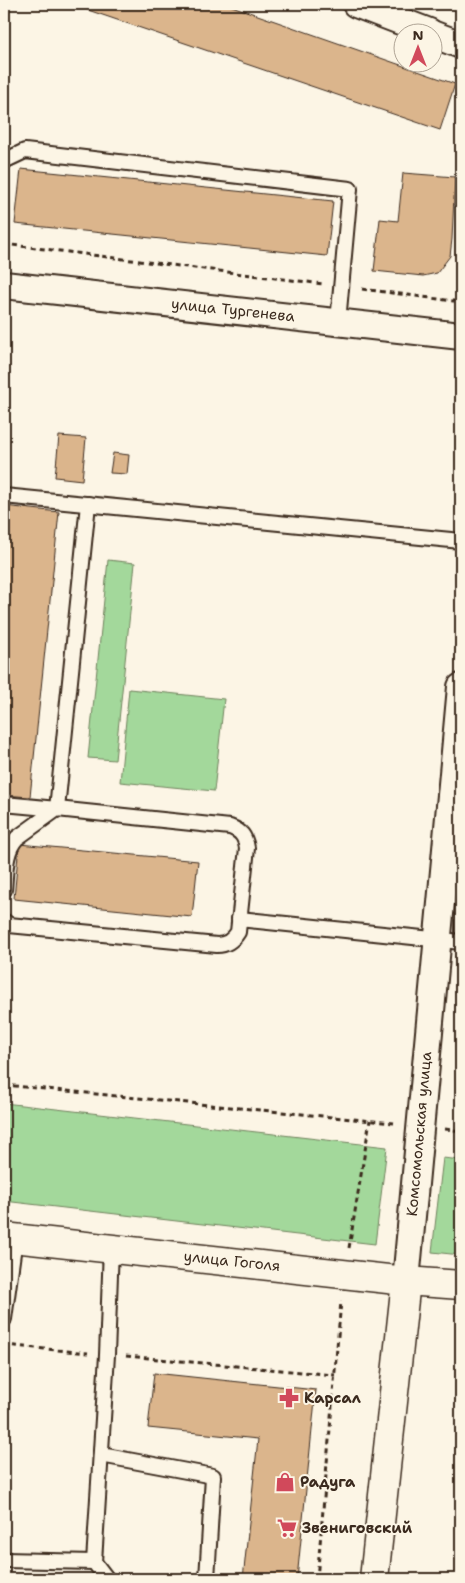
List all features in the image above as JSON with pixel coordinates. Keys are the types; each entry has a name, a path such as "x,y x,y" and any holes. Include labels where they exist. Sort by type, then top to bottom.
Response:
{"main road":[{"name":"улица Гоголя","path":"9,1237 111,1248 344,1286 406,1281 461,1284"},
{"name":"Комсомольская улица","path":"374,1579 406,1281"}],"street":[{"path":"356,4 403,22"},
{"path":"442,38 461,45"},
{"name":"улица Тургенева","path":"4,285 461,336"},
{"name":"Комсомольская улица","path":"406,1281 420,1126 449,941 461,688"}],"lane":[{"path":"4,161 25,151 350,189 338,322"},
{"path":"4,496 461,541"},
{"path":"58,810 88,504"},
{"path":"4,804 230,827 238,829 246,840 248,848 238,932 234,939 221,946 8,925 4,921"},
{"path":"4,890 8,853 11,844 58,810"},
{"path":"239,920 449,941"},
{"path":"4,1319 9,1237"},
{"path":"107,1579 94,1562 107,1355 111,1248"},
{"path":"101,1455 213,1476 207,1579"},
{"path":"4,1560 94,1562"}],"path":[{"path":"4,244 461,302"},
{"path":"4,1086 370,1120 461,1131"},
{"path":"317,1579 344,1286 370,1120"},
{"path":"4,1346 335,1375"}],"green space":[{"path":"108,560 135,563 115,760 88,758"},
{"path":"129,689 224,699 214,791 120,782"},
{"path":"4,1103 387,1147 375,1244 4,1201"},
{"path":"443,1158 461,1160 461,1255 432,1252"}],"building":[{"path":"4,4 8,4 4,17"},
{"path":"86,4 226,4 392,62 392,72 421,72 455,84 440,130 85,9"},
{"path":"21,169 333,201 327,256 15,224"},
{"path":"403,173 455,177 450,256 437,273 423,276 374,271 380,219 398,221"},
{"path":"59,436 86,438 82,480 55,477"},
{"path":"113,453 129,455 127,474 110,473"},
{"path":"4,506 59,512 30,797 4,795"},
{"path":"19,844 198,861 192,917 14,899"},
{"path":"154,1373 316,1390 297,1579 243,1579 258,1439 148,1428"}],"place":[{"name":"Карсал","path":"289,1398"},
{"name":"Радуга","path":"285,1482"},
{"name":"Звениговский","path":"287,1528"}]}
